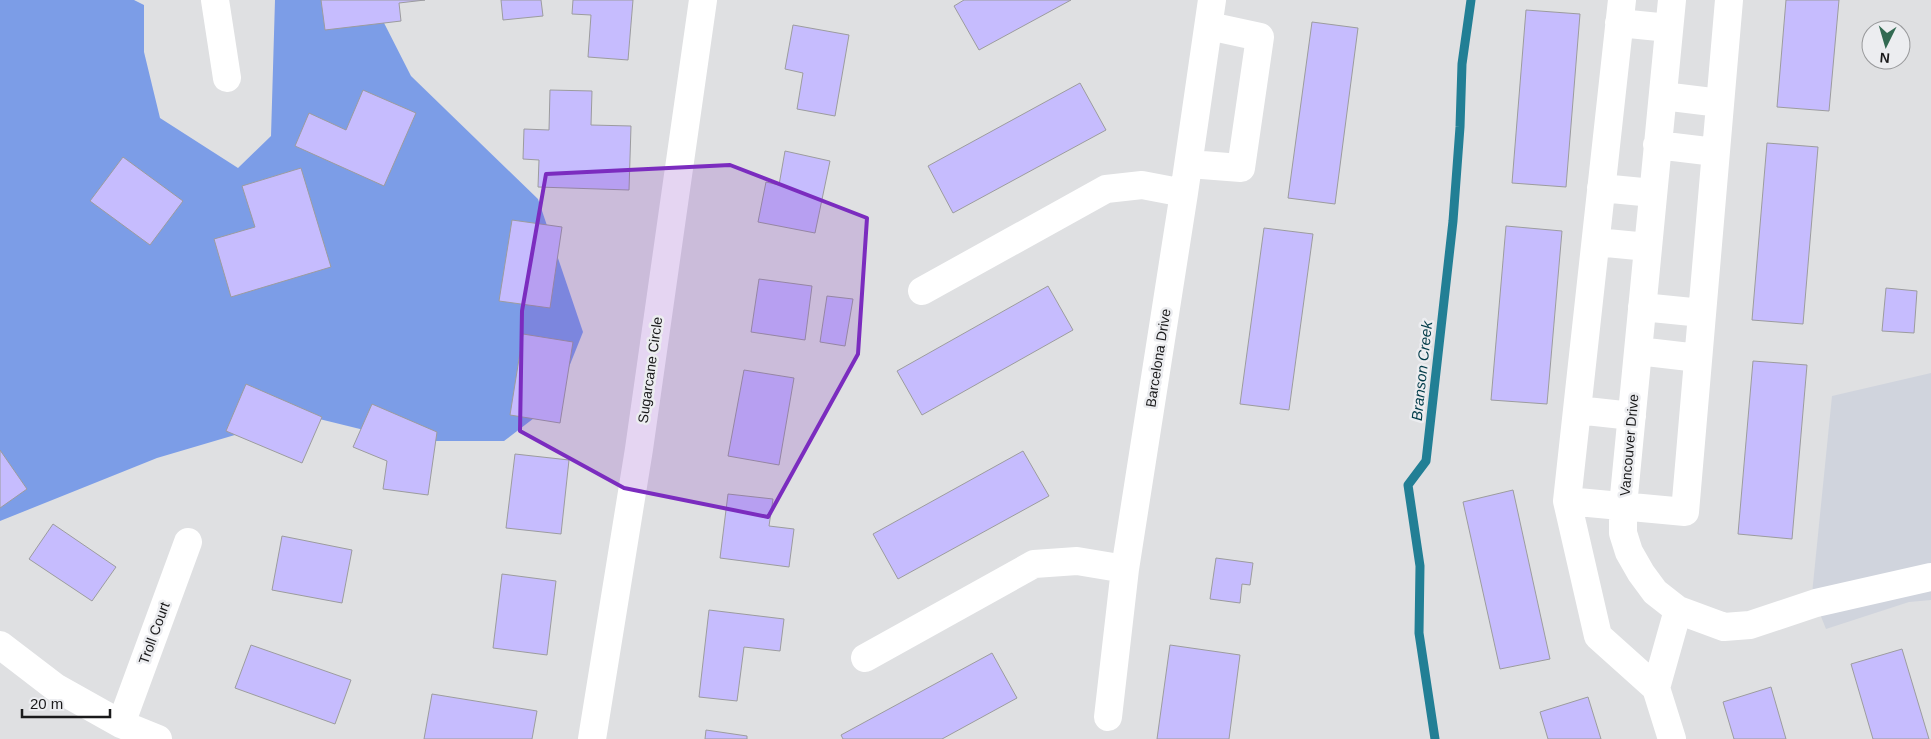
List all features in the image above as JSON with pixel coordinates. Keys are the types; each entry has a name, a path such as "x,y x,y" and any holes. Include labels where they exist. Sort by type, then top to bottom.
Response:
{"street":[{"path":"215,0 227,78"},
{"name":"Sugarcane Circle","path":"592,739 639,449 703,0"},
{"name":"Vancouver Drive","path":"1672,0 1624,506 1623,533 1629,552 1655,592 1678,610 1724,627 1750,625 1816,603 1931,577"},
{"path":"1567,501 1685,512 1729,0"},
{"path":"1669,28 1620,12 1567,501 1598,636 1656,688 1672,739"},
{"path":"1189,164 1241,168 1260,37 1211,13"},
{"name":"Barcelona Drive","path":"1108,718 1125,569 1211,13"},
{"path":"1663,96 1720,103"},
{"path":"1657,146 1715,152"},
{"path":"922,291 1106,189 1142,185 1184,193"},
{"path":"1601,188 1653,192"},
{"path":"1596,242 1648,247"},
{"path":"1642,307 1702,312"},
{"path":"1638,352 1698,358"},
{"path":"1577,410 1632,416"},
{"name":"Troll Court","path":"121,724 188,542"},
{"path":"865,658 1034,564 1077,561 1125,569"},
{"path":"1656,688 1678,610"},
{"path":"0,645 55,687 121,724 158,739"}],"highlighted area":[{"path":"730,165 867,218 858,354 768,517 624,488 520,431 522,311 546,174"}],"shaded area":[{"path":"0,0 134,0 144,5 144,52 160,118 238,168 271,136 275,0 358,0 381,17 411,76 538,199 583,332 555,402 504,441 409,441 303,415 157,458 0,521"},
{"path":"1931,373 1931,600 1909,602 1826,629 1812,594 1832,396"}],"building":[{"path":"321,0 425,0 399,3 401,21 325,30"},
{"path":"501,0 541,0 543,16 503,20"},
{"path":"573,0 633,0 628,60 588,57 591,15 572,14"},
{"path":"964,0 1071,0 979,50 954,6"},
{"path":"1786,0 1839,0 1829,111 1777,107"},
{"path":"1526,10 1580,14 1566,187 1512,183"},
{"path":"1312,22 1358,28 1335,204 1288,198"},
{"path":"793,25 849,35 835,116 797,109 803,73 785,69"},
{"path":"1080,83 1106,130 953,213 928,166"},
{"path":"363,90 416,113 384,186 295,146 309,113 346,130"},
{"path":"550,90 592,91 591,125 631,126 629,190 538,187 539,160 523,159 524,129 549,130"},
{"path":"1767,143 1818,147 1803,324 1752,320"},
{"path":"785,151 830,161 815,233 758,222 766,182 779,185"},
{"path":"123,157 183,201 150,245 90,201"},
{"path":"301,168 331,267 231,297 214,239 255,227 242,186"},
{"path":"512,220 562,227 550,308 499,301"},
{"path":"1506,226 1562,231 1547,404 1491,400"},
{"path":"1264,228 1313,234 1289,410 1240,404"},
{"path":"759,279 812,286 805,340 751,332"},
{"path":"1048,286 1073,330 922,415 897,371"},
{"path":"1886,288 1917,291 1914,333 1882,331"},
{"path":"827,296 853,299 845,346 820,342"},
{"path":"523,334 573,342 560,423 510,415"},
{"path":"1753,361 1807,365 1792,539 1738,534"},
{"path":"744,370 794,378 779,465 728,456"},
{"path":"246,384 322,417 302,463 226,431"},
{"path":"372,404 437,432 428,495 383,489 387,461 353,447"},
{"path":"0,450 27,489 0,508"},
{"path":"1023,451 1049,496 898,579 873,534"},
{"path":"515,454 569,460 561,534 506,528"},
{"path":"1513,490 1550,659 1500,669 1463,502"},
{"path":"728,494 773,499 769,526 794,529 789,567 720,558"},
{"path":"53,524 116,567 92,601 29,559"},
{"path":"282,536 352,550 342,603 272,590"},
{"path":"1216,558 1253,563 1250,585 1242,584 1240,603 1210,599"},
{"path":"502,574 556,581 547,655 493,648"},
{"path":"709,610 784,619 780,651 744,647 737,701 699,697"},
{"path":"251,645 351,680 335,724 235,688"},
{"path":"1170,645 1240,655 1229,739 1157,739"},
{"path":"1902,649 1929,739 1873,739 1851,664"},
{"path":"992,653 1017,698 942,739 843,739 841,735"},
{"path":"1771,687 1786,739 1734,739 1723,702"},
{"path":"432,694 537,711 532,739 424,739"},
{"path":"1588,697 1601,739 1548,739 1540,712"},
{"path":"706,730 747,736 747,739 705,739"}],"waterway":[{"name":"Branson Creek","path":"1435,739 1419,633 1420,566 1408,485 1426,461 1453,221 1460,127 1462,64 1471,0"}]}
